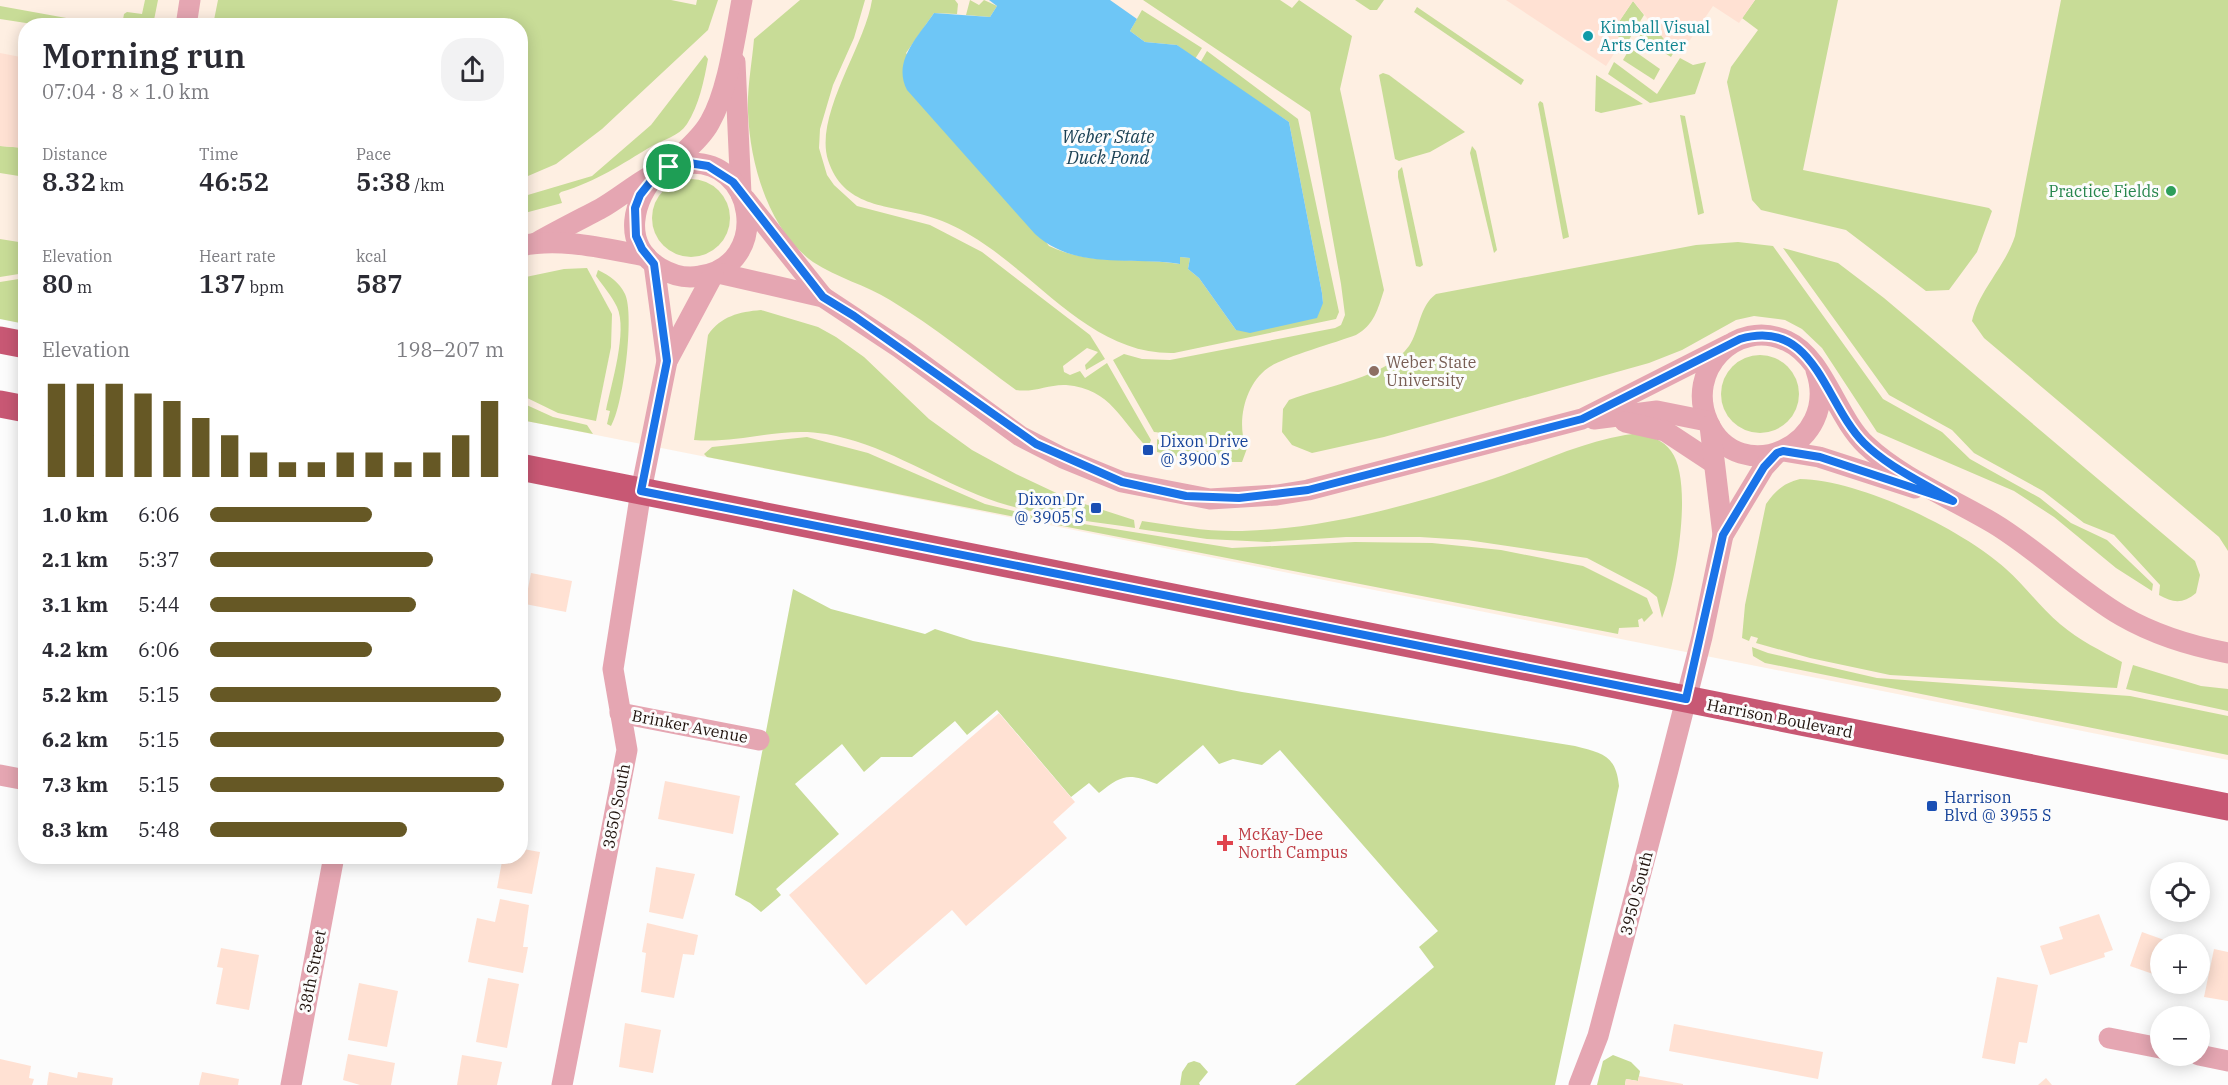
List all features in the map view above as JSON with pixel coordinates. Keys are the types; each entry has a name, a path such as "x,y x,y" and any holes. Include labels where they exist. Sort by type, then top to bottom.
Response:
{"main road":[{"path":"0,340 18,343"},
{"path":"0,404 18,407"},
{"name":"Harrison Boulevard","path":"528,469 2228,807"}],"street":[{"path":"187,18 190,0"},
{"path":"667,361 650,260 636,236 635,208 640,195 709,124 734,44 741,0"},
{"path":"667,361 715,274 738,253 746,236 748,217 742,195 734,44"},
{"path":"528,244 599,209 664,169 689,163 708,166 726,175 823,297"},
{"path":"528,244 584,246 650,260 681,276 715,274 823,297 854,316 1036,444 1122,482 1186,496 1239,498 1308,490 1592,419 1657,411 1708,424 1725,443 1744,453 1780,452 1820,457 1953,501"},
{"path":"1592,419 1728,345 1752,335 1778,337 1801,349 1851,427 1867,446 1953,501 1994,524 2121,616 2166,637 2228,653"},
{"path":"1723,535 1708,424 1701,397 1704,379 1711,362 1728,345"},
{"name":"3850 South","path":"562,1085 627,750 613,669 641,491 667,361"},
{"path":"1723,535 1764,467 1780,452 1809,432 1819,413 1822,391 1816,370"},
{"path":"1592,419 1648,425 1665,431 1712,462"},
{"name":"3950 South","path":"1579,1085 1598,1036 1686,699 1723,535"},
{"name":"Brinker Avenue","path":"620,713 759,740"},
{"path":"0,774 18,778"},
{"name":"38th Street","path":"291,1085 332,864"},
{"path":"2109,1038 2150,1046"},
{"path":"2210,1057 2228,1061"}],"shaded area":[{"name":"Weber State University","path":"0,0 2228,0 2228,760 528,421 528,18 18,18 18,322 0,318"}],"green space":[{"path":"145,0 158,0 154,18 123,18 127,12 142,14"},
{"path":"218,0 671,0 696,5 697,0 718,0 708,30 602,129 556,164 528,176 528,18 214,18"},
{"path":"800,0 865,0 854,38 833,85 820,129 819,148 827,175 834,185 857,206 930,225 982,252 1090,335 1105,359 1086,370 1085,365 1098,352 1087,348 1063,366 1064,372 1070,375 1080,371 1085,378 1107,363 1151,440 1148,448 1114,408 1094,393 1066,385 1016,390 907,310 813,262 784,232 764,194 758,174 750,132 748,94 754,39"},
{"path":"872,0 955,0 958,4 957,14 934,13 906,53 1049,246 1097,259 1179,264 1180,257 1190,258 1188,269 1199,278 1236,330 1323,303 1322,293 1289,122 1200,63 1207,51 1298,119 1339,312 1336,319 1174,353 1144,350 1117,341 1091,327 995,251 960,229 930,217 881,206 855,195 844,187 835,175 828,160 826,142 828,122 834,102 868,18"},
{"path":"970,0 979,5 984,0 997,6 990,17 966,15"},
{"path":"1143,0 1280,0 1292,8 1299,0 1352,36 1340,89 1384,290 1382,297 1371,321 1356,335 1285,359 1261,374 1250,389 1244,408 1243,436 1218,445 1190,444 1154,432 1113,360 1124,354 1142,359 1170,360 1335,328 1341,325 1345,315 1341,284 1310,112"},
{"path":"1355,0 1384,0 1377,10 1370,10"},
{"path":"1755,0 1838,0 1803,170 1989,208 1992,211 1977,252 1949,290 1926,291 1846,230 1761,210 1752,200 1727,82 1731,67 1758,30 1742,18"},
{"path":"2061,0 2228,0 2228,551 2219,537 1984,338 1972,321 1980,299 2005,258 2015,236"},
{"path":"1633,1 1644,15 1627,43 1612,32"},
{"path":"0,6 66,18 18,18 18,22 0,19"},
{"path":"1417,7 1524,80 1521,85 1414,12"},
{"path":"1142,10 1202,48 1195,59 1177,45 1145,42 1130,31"},
{"path":"1649,20 1664,39 1678,45 1671,57 1639,37"},
{"path":"1630,48 1660,69 1654,80 1623,60"},
{"path":"705,55 708,59 698,101 687,124 679,132 598,178 561,192 559,194 562,203 528,212 528,195 592,176 651,125"},
{"path":"1680,58 1693,65 1706,62 1695,94 1650,103 1608,74 1614,62 1657,94"},
{"path":"1383,73 1389,75 1465,132 1430,152 1399,161 1395,159 1379,75"},
{"path":"1596,75 1643,104 1601,113 1595,111"},
{"path":"1540,101 1543,103 1569,237 1563,239 1538,104"},
{"path":"1680,115 1685,116 1704,213 1698,215"},
{"path":"0,146 18,147 18,176 0,173"},
{"path":"1472,146 1476,151 1497,250 1494,253 1470,153"},
{"path":"1402,167 1423,265 1420,267 1416,266 1398,177 1398,171"},
{"path":"683,179 699,179 713,185 724,196 730,210 730,226 724,240 713,251 699,257 683,257 669,251 658,240 652,226 652,210 658,196 669,185"},
{"path":"0,239 18,242 18,274 0,277"},
{"path":"1738,242 1773,246 1883,399 1942,432 1970,459 2040,498 2071,523 2107,540 2153,584 2152,591 2116,568 2054,517 2014,491 1877,432 1822,348 1802,329 1785,320 1754,316 1736,320 1682,350 1649,363 1384,437 1312,453 1292,445 1282,432 1283,409 1289,400 1354,380 1386,366 1399,357 1413,340 1426,305 1436,294 1696,245"},
{"path":"1783,248 1838,263 1884,298 2195,561 2200,575 2196,593 2182,601 2169,600 2159,595 2160,585 2114,535 2084,523 2043,491 1974,453 1952,430 1889,395"},
{"path":"587,268 612,314 611,347 596,421 558,413 528,398 528,277 564,269"},
{"path":"598,270 620,286 628,305 626,361 620,400 611,426 607,424 610,411 606,410 618,358 620,317 615,303 596,276"},
{"path":"18,279 18,323 0,319 0,282"},
{"path":"761,310 818,327 836,337 864,357 929,419 972,450 1069,499 1134,520 1135,528 1055,516 997,502 885,452 846,438 826,434 793,432 727,440 694,440 708,335 719,323 731,316"},
{"path":"1752,355 1768,355 1782,361 1793,372 1799,386 1799,402 1793,416 1782,427 1768,433 1752,433 1738,427 1727,416 1721,402 1721,386 1727,372 1738,361"},
{"path":"528,406 553,417 587,425 593,434 528,421"},
{"path":"1640,433 1668,447 1678,465 1681,485 1682,508 1677,558 1673,582 1662,618 1657,597 1587,558 1467,540 1420,537 1346,537 1267,542 1207,539 1139,529 1142,521 1192,528 1242,531 1334,521 1424,500 1502,476 1580,446"},
{"path":"807,437 868,453 985,504 1034,516 1232,548 1355,542 1432,543 1501,550 1583,566 1647,598 1653,613 1644,622 1642,618 1638,620 1639,627 1619,628 1618,634 707,457 704,454 712,447"},
{"path":"1157,439 1179,448 1202,451 1237,447 1249,443 1242,462 1203,462 1157,452"},
{"path":"1800,479 1851,488 1880,497 1909,509 1964,538 2006,569 2067,630 2122,662 2117,688 1890,675 1810,658 1756,643 1758,638 1751,636 1749,641 1742,638 1745,605 1766,504 1781,488"},
{"path":"793,589 831,609 925,634 935,629 973,641 1242,692 1575,746 1606,757 1615,768 1619,786 1555,1085 1295,1085 1434,967 1419,947 1438,931 1280,750 1262,765 1233,759 1219,764 1203,745 1157,784 1139,778 1126,777 1114,782 1099,793 1089,783 1071,797 997,710 967,735 955,721 912,757 881,757 864,772 842,744 795,784 839,834 776,889 781,895 761,912 735,895"},
{"path":"1752,647 1768,653 1877,678 2130,696 2228,716 2228,755 1765,663 1753,656"},
{"path":"2133,665 2201,686 2228,689 2228,711 2126,689"},
{"path":"1613,1055 1631,1062 1640,1071 1638,1081 1626,1079 1625,1085 1597,1085 1603,1061"},
{"path":"1194,1061 1200,1063 1208,1072 1199,1083 1200,1085 1180,1085 1182,1072 1188,1063"}],"water":[{"name":"Weber State Duck Pond","path":"989,0 1110,0 1137,19 1130,31 1145,42 1177,45 1289,122 1322,293 1323,303 1317,318 1250,333 1236,330 1199,278 1188,269 1190,258 1180,257 1180,264 1086,258 1051,246 1035,234 907,90 903,79 905,59 909,50 934,13 990,17 997,6"}],"building":[{"name":"Kimball Visual Arts Center","path":"1506,0 1755,0 1739,23 1713,6 1690,40 1678,45 1664,39 1633,1 1612,32 1623,40 1606,66"},
{"path":"0,53 18,56 18,147 0,146"},
{"path":"531,573 572,581 566,612 528,605"},
{"path":"999,713 1075,802 1053,822 1067,838 966,926 952,910 866,985 789,895"},
{"path":"665,781 740,796 733,834 658,819"},
{"path":"528,850 540,852 532,894 497,888 502,864 528,864"},
{"path":"656,867 695,874 683,919 649,912"},
{"path":"500,899 529,905 523,947 528,947 523,973 468,962 477,918 495,922"},
{"path":"2099,914 2113,950 2104,953 2105,957 2050,975 2040,946 2063,939 2059,927"},
{"path":"647,923 698,935 694,955 683,954 674,998 641,992 646,953 642,952"},
{"path":"2142,932 2150,935 2150,973 2130,966"},
{"path":"221,948 259,955 249,1010 216,1004 223,968 217,967"},
{"path":"2214,949 2228,952 2228,1001 2204,997 2205,994 2210,994 2210,968"},
{"path":"1997,977 2038,985 2027,1043 2019,1042 2015,1064 1982,1058"},
{"path":"488,978 519,984 507,1048 476,1042"},
{"path":"359,983 398,991 387,1047 348,1040"},
{"path":"625,1023 661,1030 653,1073 619,1067"},
{"path":"1674,1024 1823,1052 1818,1079 1669,1051"},
{"path":"348,1054 395,1063 391,1085 360,1085 343,1080"},
{"path":"462,1055 502,1062 497,1085 457,1085"},
{"path":"0,1059 31,1066 29,1078 34,1079 32,1085 0,1085"},
{"path":"49,1072 77,1078 78,1072 113,1078 112,1085 47,1085"},
{"path":"202,1072 239,1079 238,1085 199,1085"},
{"path":"1639,1076 1683,1085 1625,1085 1626,1079 1638,1081"},
{"path":"2046,1078 2052,1085 2038,1085"}],"place":[{"name":"Kimball Visual Arts Center","path":"1588,36"},
{"name":"Practice Fields","path":"2171,191"},
{"name":"Weber State University","path":"1374,371"},
{"name":"Dixon Drive @ 3900 S","path":"1148,450"},
{"name":"Dixon Dr @ 3905 S","path":"1096,508"},
{"name":"Harrison Blvd @ 3955 S","path":"1932,806"},
{"name":"McKay-Dee North Campus","path":"1225,843"}],"route":[{"path":"698,163 717,169 726,175 823,297 900,348 1020,436 1089,470 1145,488 1210,499 1277,495 1308,490 1582,419 1740,339 1752,335 1765,335 1778,337 1801,349 1810,359 1847,422 1867,446 1953,501 1820,457 1783,451 1777,453 1764,467 1723,535 1702,637 1686,699 641,491 667,361 654,264 646,256 636,236 635,208 647,184 659,171 669,167 698,163"}]}
